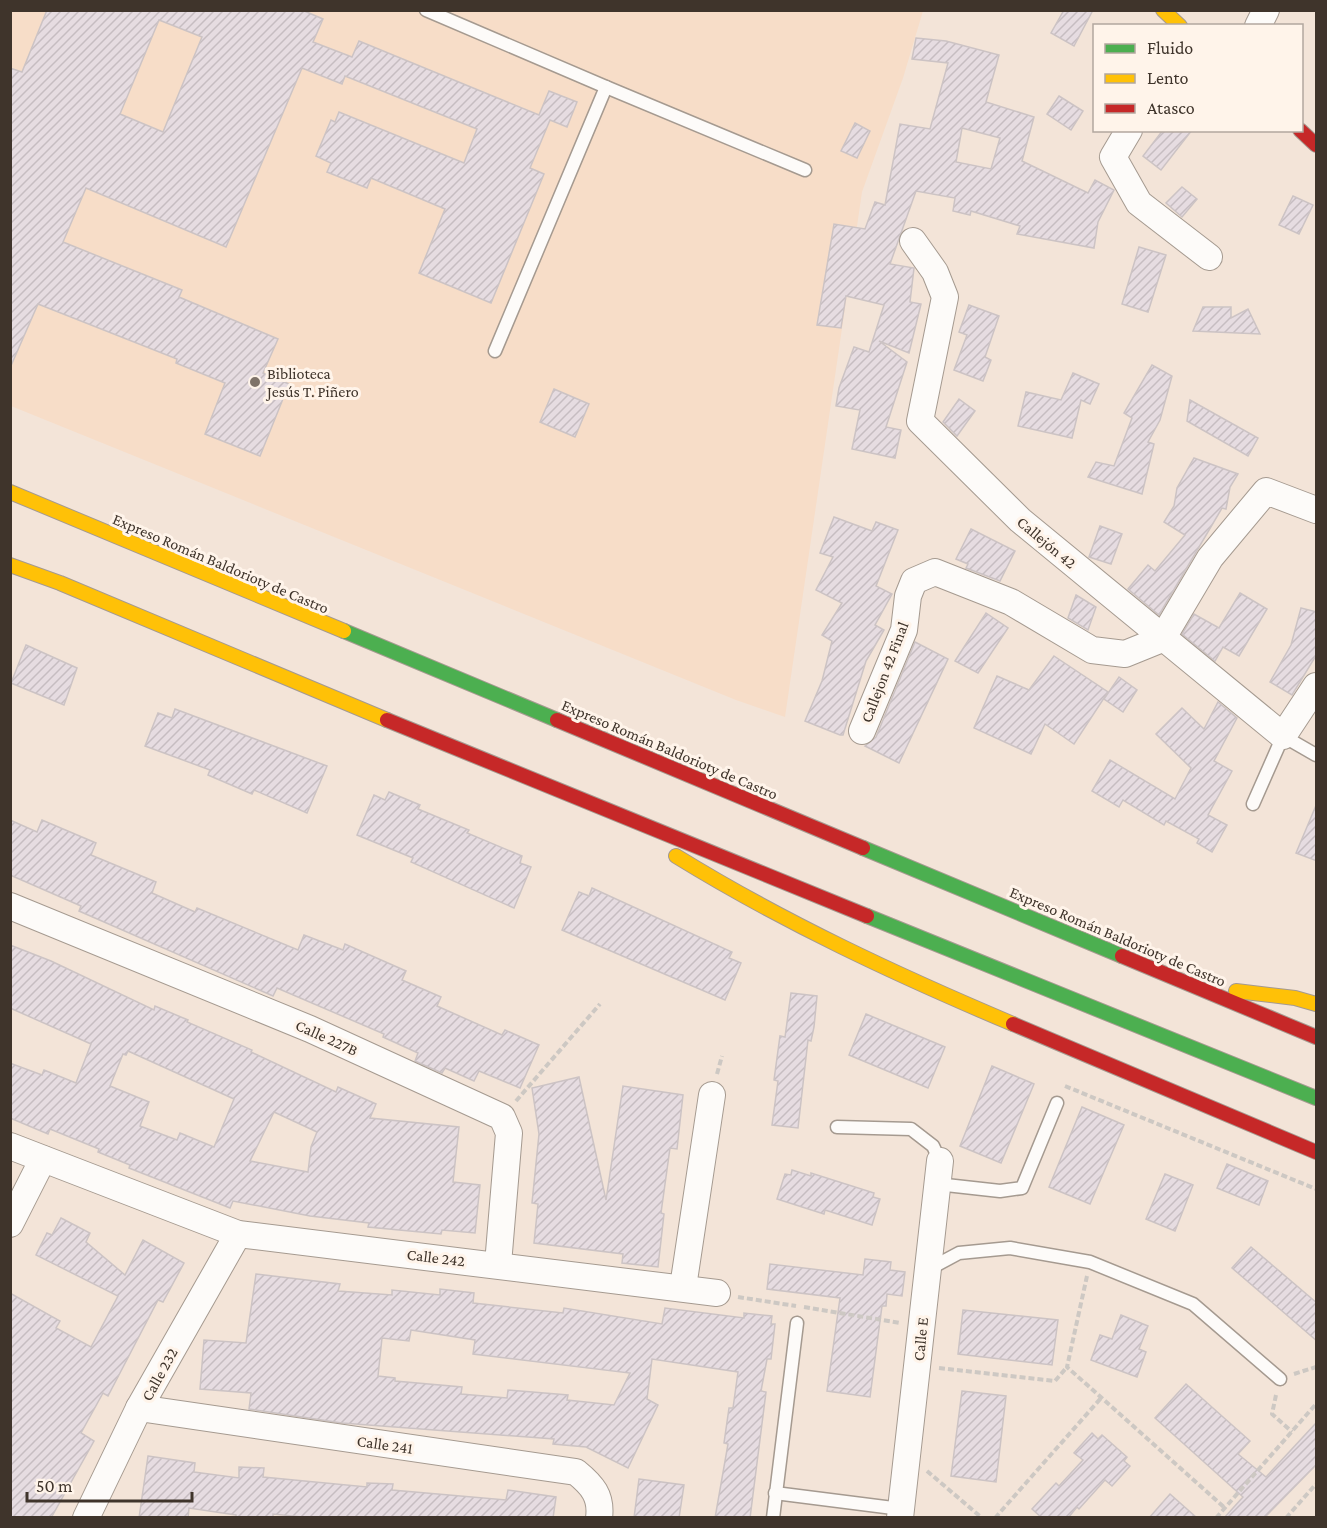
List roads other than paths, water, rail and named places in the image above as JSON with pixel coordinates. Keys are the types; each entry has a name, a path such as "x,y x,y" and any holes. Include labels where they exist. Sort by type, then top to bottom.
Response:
{"main road":[{"path":"1163,10 1178,24"},
{"path":"1302,132 1317,145"},
{"name":"Expreso Román Baldorioty de Castro","path":"10,492 1317,1036"},
{"path":"10,565 60,582 603,810 1317,1098"},
{"path":"603,810 729,889 902,977 1317,1152"},
{"path":"1196,987 1296,998 1317,1004"}],"street":[{"path":"1259,24 1266,10"},
{"path":"1128,132 1113,157 1138,203 1209,257"},
{"name":"Callejón 42","path":"913,241 935,272 945,297 920,421 1020,520 1162,639 1283,736"},
{"path":"1162,639 1210,558 1266,491 1317,510"},
{"name":"Callejon 42 Final","path":"862,730 904,630 908,596 915,581 934,572 1011,602 1092,650 1125,654 1162,639"},
{"path":"1283,736 1317,686"},
{"name":"Calle 227B","path":"10,906 310,1029 502,1117 509,1133 498,1264"},
{"path":"683,1287 712,1095"},
{"name":"Calle 242","path":"10,1146 238,1234 498,1264 717,1293"},
{"path":"10,1224 43,1159"},
{"name":"Calle E","path":"901,1513 938,1172"},
{"name":"Calle 232","path":"86,1518 140,1408 238,1234"},
{"name":"Calle 241","path":"140,1408 576,1472 593,1485 601,1505 599,1518"}],"lane":[{"path":"426,10 805,170"},
{"path":"495,351 606,87"},
{"path":"1253,804 1283,736 1317,755"},
{"path":"837,1127 911,1129 933,1146 938,1172 1000,1191 1022,1188 1057,1103"},
{"path":"927,1269 959,1253 1010,1248 1090,1262 1194,1304 1280,1379"},
{"path":"773,1518 797,1323"},
{"path":"775,1493 901,1513"}],"place":[{"name":"Biblioteca Jesús T. Piñero","path":"255,382"}]}
